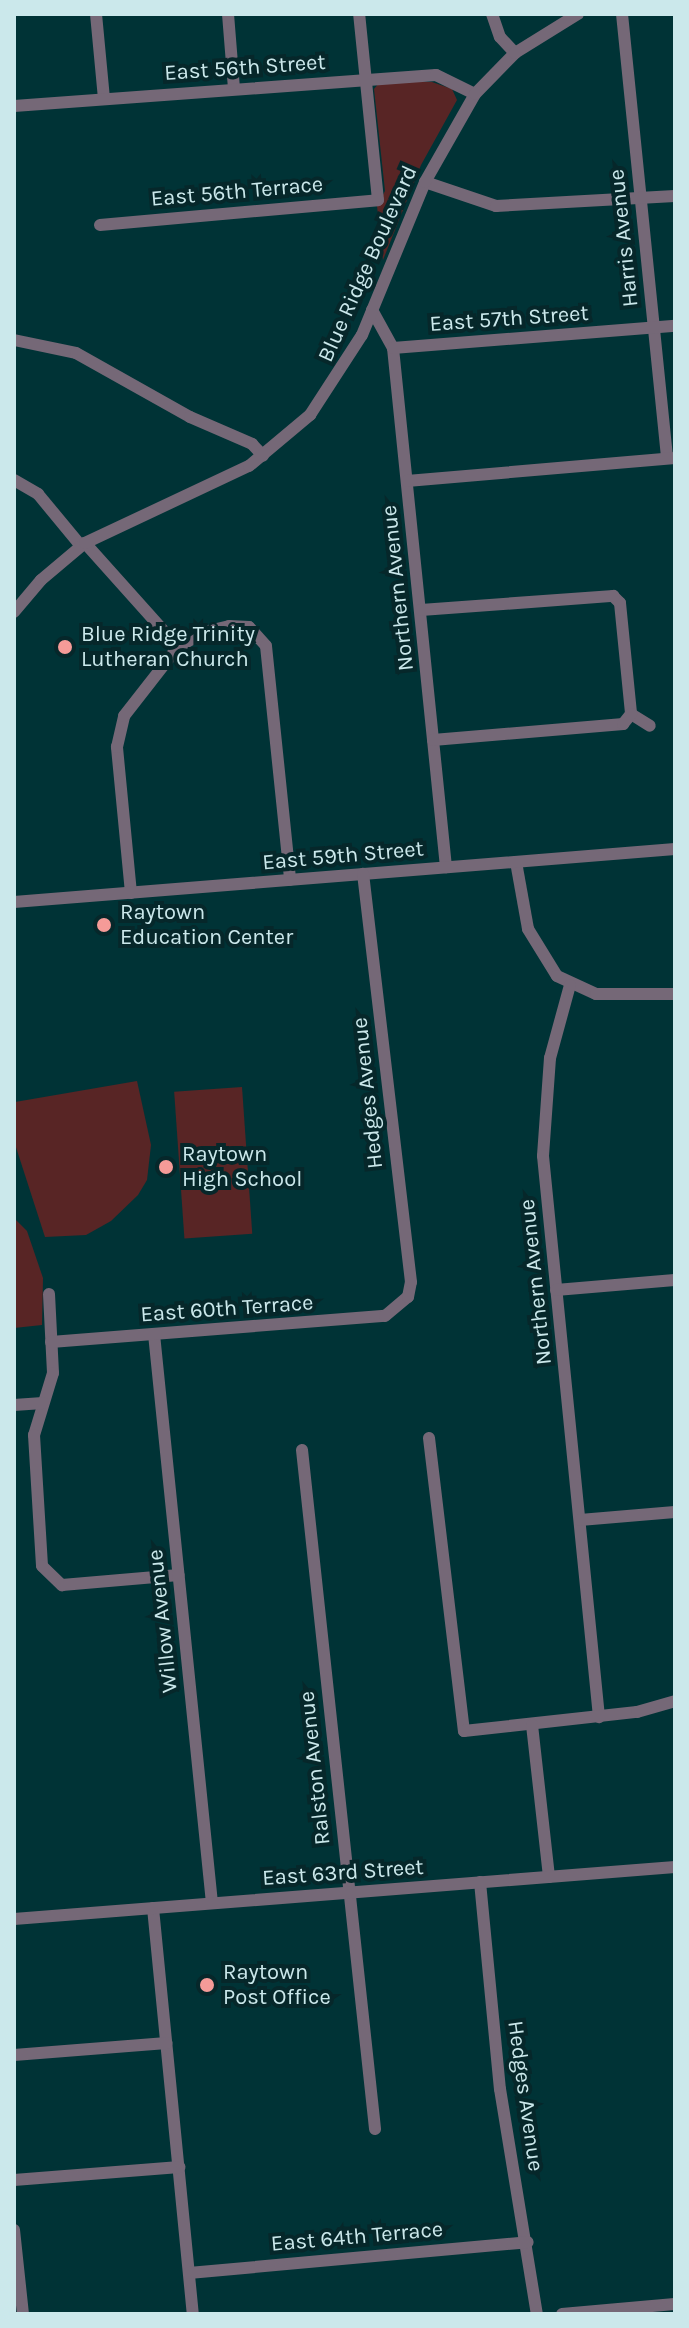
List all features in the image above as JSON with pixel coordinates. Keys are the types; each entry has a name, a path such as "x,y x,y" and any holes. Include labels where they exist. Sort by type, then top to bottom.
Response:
{"street":[{"path":"96,14 104,98"},
{"path":"228,14 234,89"},
{"path":"359,14 366,79"},
{"path":"492,14 500,37 515,53"},
{"name":"Blue Ridge Boulevard","path":"14,612 41,580 83,545 263,456 329,392 372,310 425,182 475,94 515,53 578,14"},
{"name":"Harris Avenue","path":"622,14 653,328 671,458"},
{"name":"East 56th Street","path":"14,106 436,75 475,94"},
{"name":"East 56th Terrace","path":"100,225 378,200 366,79"},
{"path":"425,182 496,206 675,196"},
{"name":"Northern Avenue","path":"372,310 387,328 393,348 446,867"},
{"name":"East 57th Street","path":"393,348 675,326"},
{"path":"14,340 76,353 190,417 252,444 263,456"},
{"path":"407,481 671,458"},
{"path":"14,480 38,494 178,647"},
{"path":"421,610 613,596 622,584"},
{"path":"433,740 623,724 631,714 620,603 613,596"},
{"path":"131,893 119,730 139,693 178,647 204,632 229,626 249,627 263,639 290,880"},
{"path":"631,714 650,726"},
{"name":"East 59th Street","path":"14,902 675,849"},
{"path":"516,862 528,929 547,964 570,985 596,994 675,994"},
{"name":"Hedges Avenue","path":"363,874 411,1282 402,1305"},
{"name":"Northern Avenue","path":"570,985 550,1058 543,1113 556,1290 599,1717"},
{"path":"556,1290 675,1280"},
{"path":"49,1294 53,1373 34,1435 41,1559 47,1575 62,1585 179,1575"},
{"name":"East 60th Terrace","path":"51,1342 385,1316 402,1305"},
{"name":"Willow Avenue","path":"154,1334 212,1903"},
{"path":"14,1405 43,1403"},
{"path":"429,1438 464,1731 599,1717 675,1701"},
{"name":"Ralston Avenue","path":"302,1450 375,2129"},
{"path":"580,1520 675,1512"},
{"path":"532,1725 549,1877"},
{"name":"East 63rd Street","path":"14,1919 675,1867"},
{"name":"Hedges Avenue","path":"480,1882 500,2089 528,2242 537,2314"},
{"path":"153,1908 193,2314"},
{"path":"14,2055 167,2043"},
{"path":"14,2180 179,2167"},
{"path":"14,2230 23,2314"},
{"name":"East 64th Terrace","path":"189,2273 528,2242"},
{"path":"562,2314 675,2304"}],"shaded area":[{"path":"380,82 432,82 452,89 457,100 421,165 383,260 377,206 385,191 374,89"},
{"path":"137,1081 151,1145 147,1180 138,1195 111,1221 86,1235 45,1237 14,1141 15,1102"},
{"path":"242,1087 252,1234 184,1238 174,1092"},
{"path":"14,1218 27,1231 43,1278 42,1325 14,1328"}],"place":[{"name":"Blue Ridge Trinity Lutheran Church","path":"65,647"},
{"name":"Raytown Education Center","path":"104,925"},
{"name":"Raytown High School","path":"166,1167"},
{"name":"Raytown Post Office","path":"207,1985"}]}
